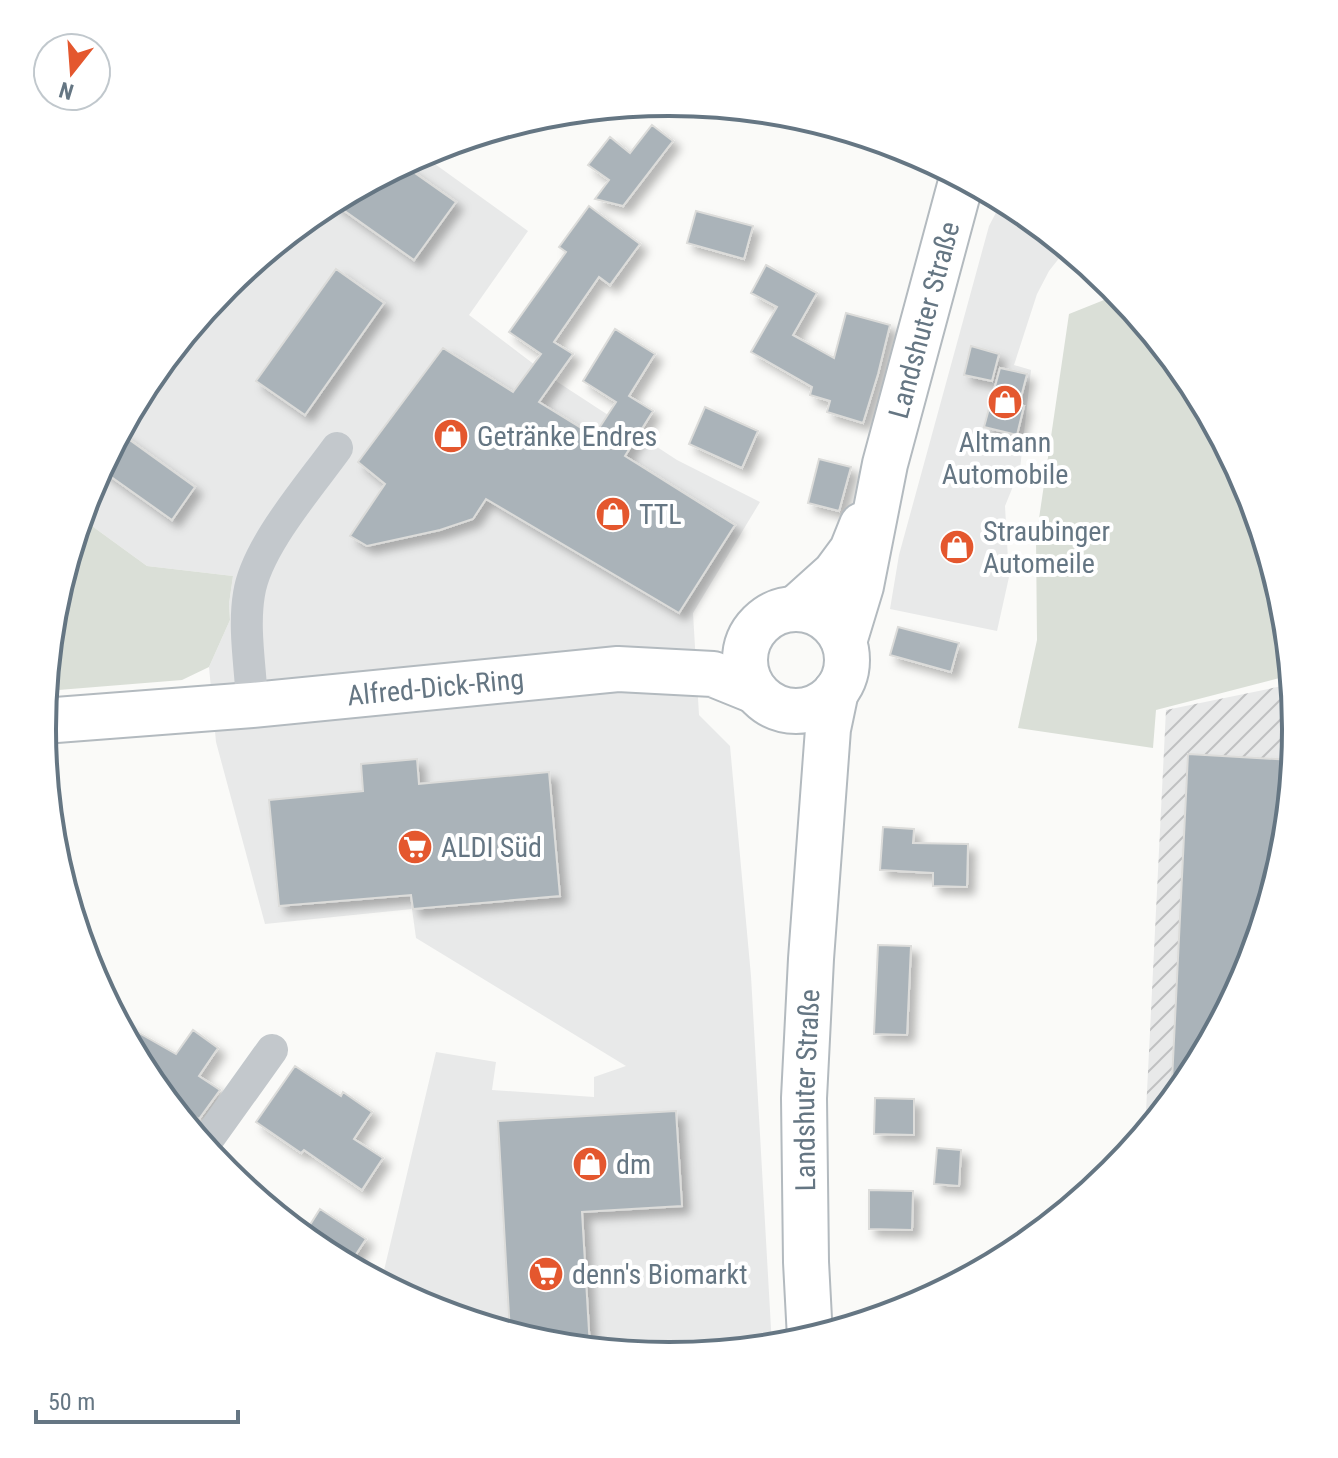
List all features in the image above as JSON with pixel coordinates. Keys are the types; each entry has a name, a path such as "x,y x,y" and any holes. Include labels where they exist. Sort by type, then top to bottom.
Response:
{"main road":[{"name":"Landshuter Straße","path":"844,642 865,572 885,464 959,189"},
{"name":"Landshuter Straße","path":"795,609 835,573 852,550 885,464"},
{"path":"795,609 810,611 836,628 844,642 847,659 844,676 836,691 810,709 794,710 767,699 748,678 745,665 750,637 758,626 781,611 795,609"},
{"name":"Alfred-Dick-Ring","path":"56,720 252,705 618,669 750,637"},
{"name":"Alfred-Dick-Ring","path":"618,669 713,674 767,699"},
{"name":"Landshuter Straße","path":"809,1325 804,1098 828,729 836,691"},
{"name":"Landshuter Straße","path":"767,699 799,739 820,844"}],"street":[{"path":"252,705 247,620 249,591 261,558 337,448"},
{"path":"211,1136 272,1050"}],"shaded area":[{"path":"434,163 528,231 469,315 556,381 677,460 760,502 693,613 699,715 730,746 751,976 771,1333 709,1341 669,1342 589,1337 510,1321 472,1309 384,1271 436,1052 496,1062 492,1090 594,1097 594,1077 626,1066 416,938 412,909 265,924 216,742 209,667 230,620 233,576 147,566 91,526 119,458 159,388 208,325 265,268 328,219 398,179"},
{"path":"997,211 1060,257 1037,294 1014,365 1031,370 1020,469 1005,506 1009,577 997,631 890,609 899,555 989,226"},
{"path":"1105,299 1130,325 1179,388 1219,458 1235,494 1261,570 1270,609 1280,678 1156,710 1153,748 1018,728 1037,640 1036,539 1069,314"},
{"path":"91,526 147,566 233,576 230,620 209,667 182,680 57,690 68,609"},
{"path":"1281,686 1281,769 1277,809 1261,888 1235,964 1200,1036 1146,1113 1166,710"}],"building":[{"path":"652,125 673,141 623,206 595,199 609,180 588,165 610,137 630,153"},
{"path":"414,172 456,202 414,260 343,210"},
{"path":"589,206 640,244 610,285 599,277 554,342 573,354 539,402 594,436 616,402 583,381 615,329 655,354 629,396 653,411 625,456 735,525 679,613 486,499 473,519 440,530 367,546 350,536 385,484 358,462 443,348 513,392 541,354 509,332 566,252 559,247"},
{"path":"696,211 753,226 744,259 687,243"},
{"path":"766,265 817,293 793,335 834,358 846,313 890,325 863,423 827,412 830,401 810,395 812,387 751,352 777,307 751,293"},
{"path":"336,269 384,303 305,415 256,381"},
{"path":"971,346 999,354 992,381 964,375"},
{"name":"Altmann Automobile","path":"1000,368 1027,374 1019,405 1024,406 1017,435 984,427"},
{"path":"705,407 758,431 742,468 689,444"},
{"path":"129,439 195,487 172,520 111,477"},
{"path":"819,459 851,467 839,511 808,503"},
{"path":"898,627 959,643 951,672 890,655"},
{"path":"1188,754 1281,759 1270,849 1249,926 1219,1000 1172,1079"},
{"name":"ALDI Süd","path":"417,759 419,784 549,772 560,896 413,909 411,895 279,906 269,800 363,791 361,764"},
{"path":"883,827 914,829 913,843 968,844 967,887 933,886 933,873 880,870"},
{"path":"878,945 911,946 907,1035 874,1034"},
{"path":"193,1030 218,1048 199,1076 220,1090 199,1119 159,1070 136,1031 176,1054"},
{"path":"295,1066 372,1112 354,1139 383,1158 362,1190 256,1122"},
{"path":"875,1098 914,1099 914,1135 874,1134"},
{"name":"dm","path":"676,1111 682,1206 582,1212 589,1337 509,1321 498,1121"},
{"path":"937,1148 961,1150 959,1186 934,1184"},
{"path":"869,1190 913,1191 912,1230 869,1229"},
{"path":"320,1209 366,1239 355,1256 310,1225"}],"place":[{"name":"Altmann Automobile","path":"1005,402"},
{"name":"Getränke Endres","path":"451,436"},
{"name":"TTL","path":"613,514"},
{"name":"Straubinger Automeile","path":"957,547"},
{"name":"ALDI Süd","path":"415,847"},
{"name":"dm","path":"590,1164"},
{"name":"denn's Biomarkt","path":"546,1274"}]}
